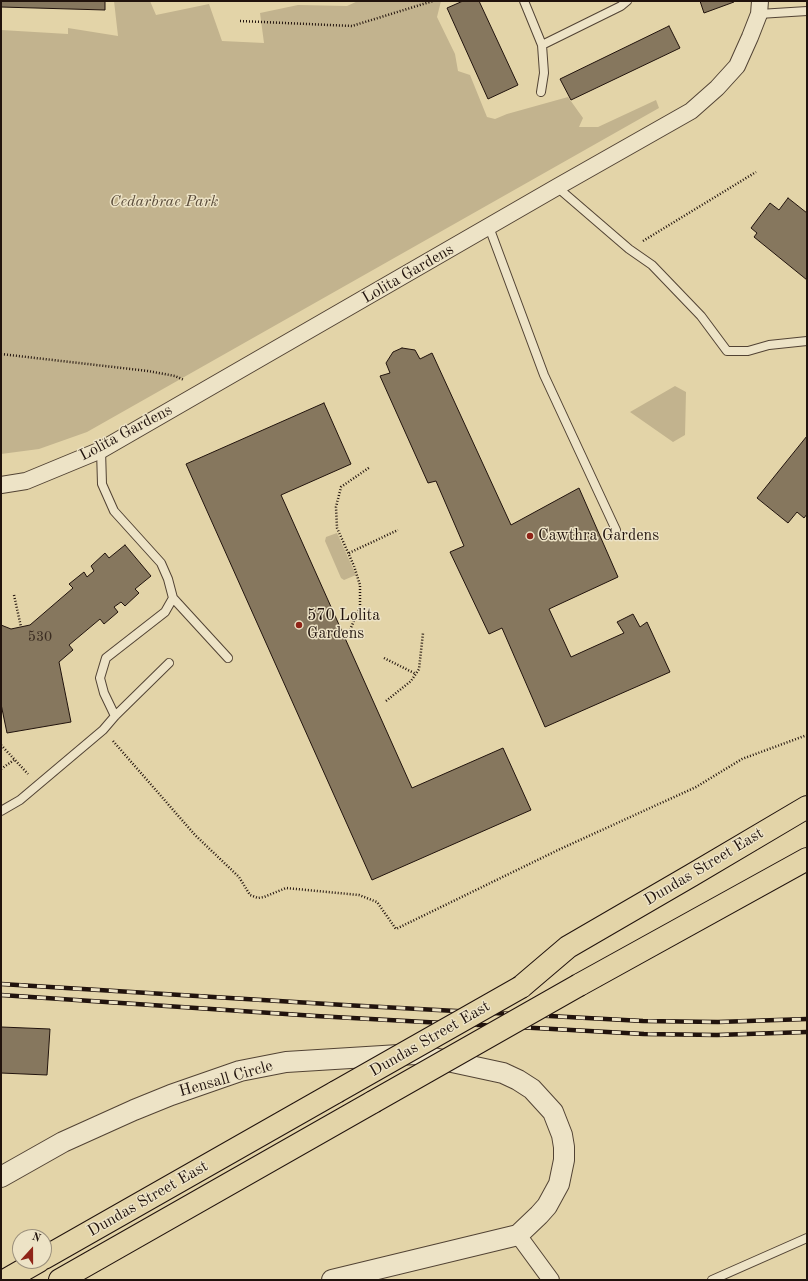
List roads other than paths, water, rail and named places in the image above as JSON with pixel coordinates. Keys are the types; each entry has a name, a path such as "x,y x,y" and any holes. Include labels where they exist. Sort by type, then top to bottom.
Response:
{"main road":[{"name":"Dundas Street East","path":"52,1253 521,987 568,947 807,807"},
{"name":"Dundas Street East","path":"60,1280 579,985 807,859"},
{"path":"6,1280 26,1269"}],"street":[{"name":"Lolita Gardens","path":"1,485 26,481 101,450 691,111 717,88 737,66 750,37 760,8"},
{"name":"Hensall Circle","path":"1,1177 63,1142 134,1110 171,1095 240,1071 286,1062 415,1054 503,1073 532,1089 553,1112 560,1129 564,1147 564,1160 559,1184 547,1206 518,1235"},
{"path":"332,1280 518,1235 551,1280"}],"lane":[{"path":"524,1 542,45 544,73 541,92"},
{"path":"542,45 621,6 627,1"},
{"path":"760,8 807,11"},
{"path":"557,187 629,249 652,264 701,316 727,351 748,351 769,345 807,341"},
{"path":"489,227 544,375 616,530"},
{"path":"101,450 102,484 114,511 161,563 168,579 173,598 228,658"},
{"path":"115,716 104,693 100,678 106,658 165,612 173,598"},
{"path":"1,811 20,800 103,730 115,716 169,663"},
{"path":"712,1280 807,1238"}],"railway":[{"path":"1,984 344,1005 643,1021 718,1022 807,1019"},
{"path":"1,995 316,1016 644,1034 717,1035 807,1032"}],"place":[{"name":"Cawthra Gardens","path":"530,536"},
{"name":"570 Lolita Gardens","path":"299,625"}],"park label":[{"name":"Cedarbrae Park","path":"164,202"}]}
